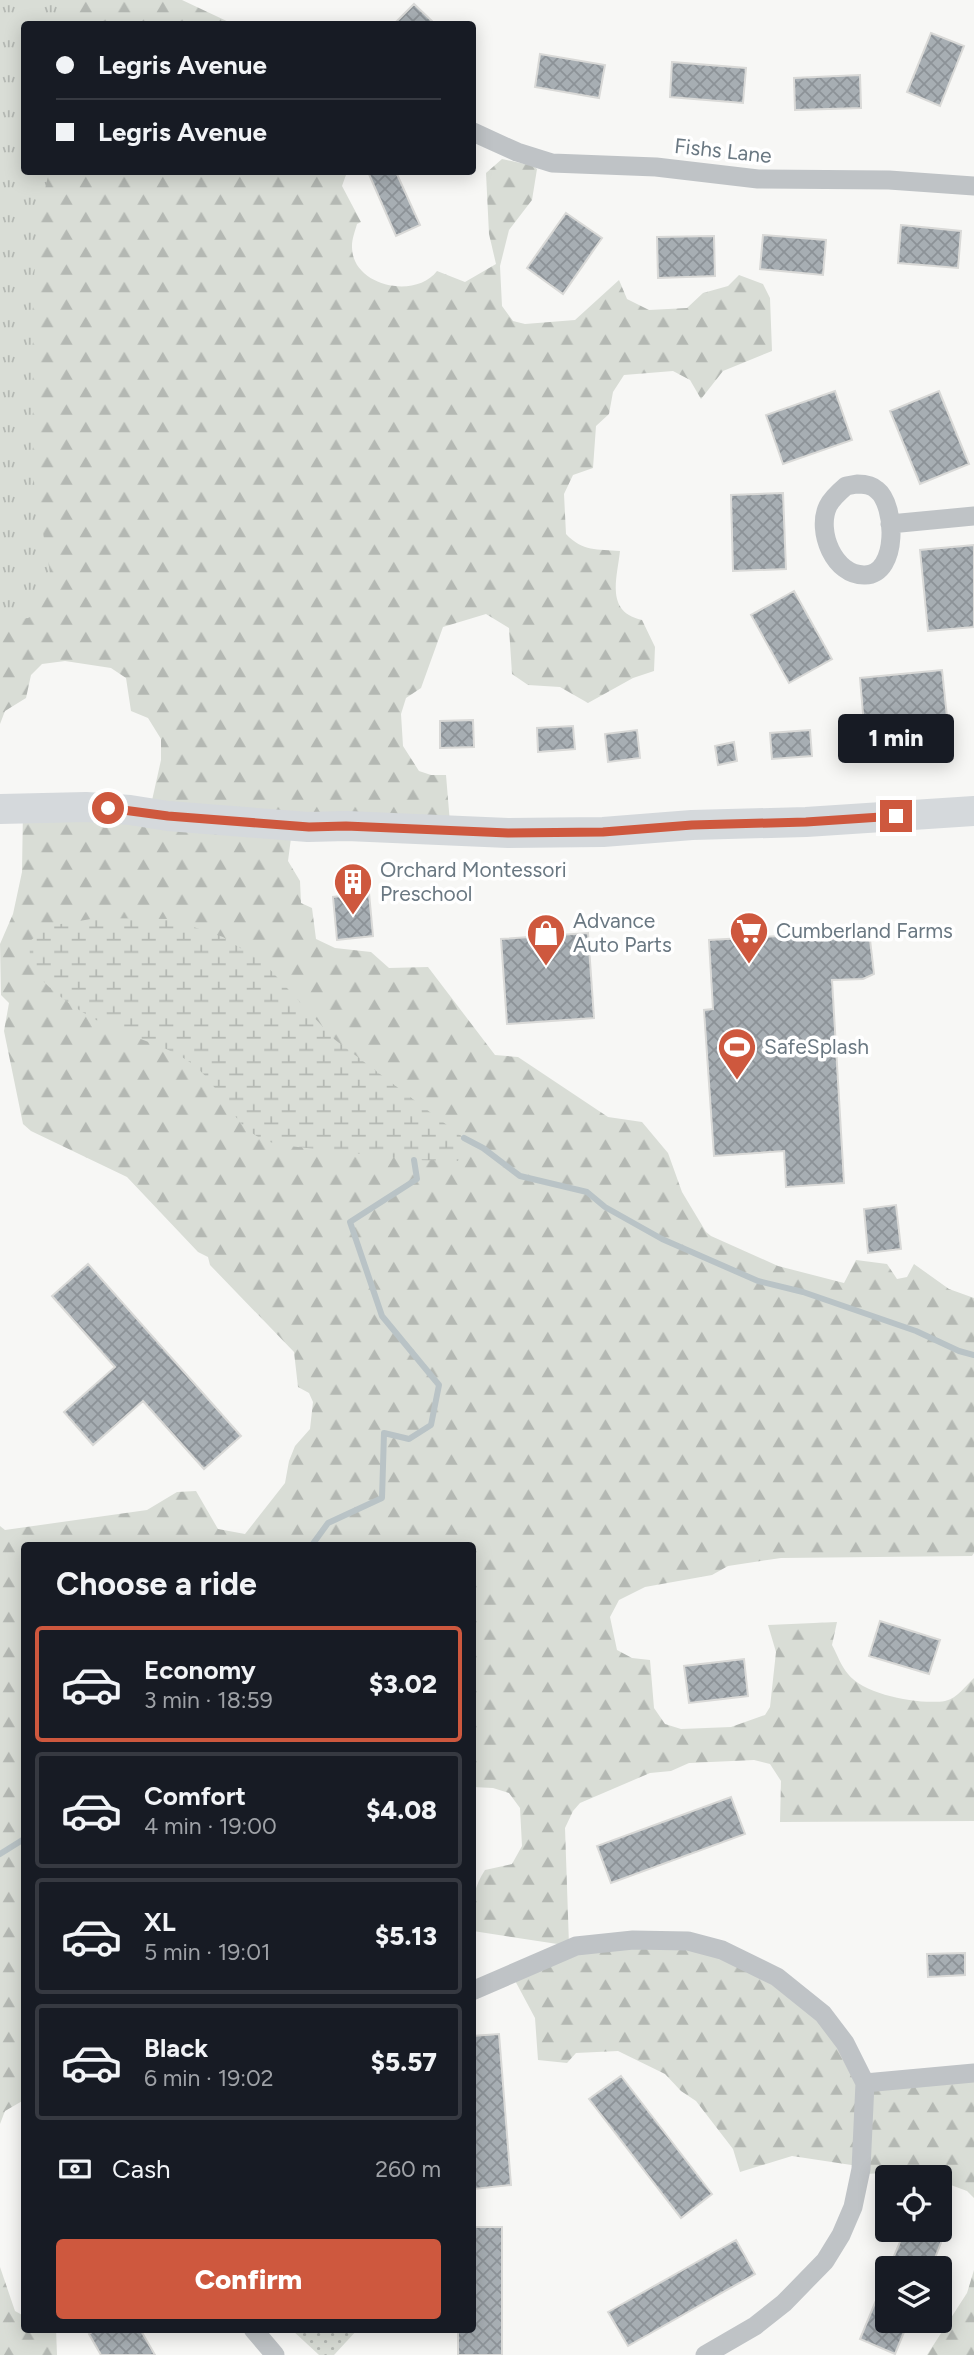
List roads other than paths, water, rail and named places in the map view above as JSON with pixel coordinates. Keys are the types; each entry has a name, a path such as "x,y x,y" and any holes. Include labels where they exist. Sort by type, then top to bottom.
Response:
{"main road":[{"path":"0,809 86,807 309,827 346,826 508,833 603,832 974,811"}],"street":[{"name":"Fishs Lane","path":"476,133 517,152 552,163 656,167 758,179 889,180 974,186"},
{"path":"867,485 877,489 884,498 890,524 892,544 886,561 875,573 852,574 839,566 826,539 827,508 846,486 867,485"},
{"path":"890,524 974,516"},
{"path":"476,1989 576,1946 633,1940 688,1941 722,1951 777,1977 823,2014 845,2043 864,2082 860,2169 853,2207 841,2235 825,2261 784,2302 755,2326 705,2355"},
{"path":"864,2082 974,2073"},
{"path":"256,2333 275,2355"}],"waterway":[{"path":"464,1138 483,1148 520,1176 587,1192 605,1207 662,1239 758,1281 803,1292 916,1331 974,1355"},
{"path":"314,1542 328,1523 382,1498 384,1433 409,1439 431,1425 439,1385 382,1316 350,1222 417,1179 414,1160"},
{"path":"0,1854 21,1841"}],"place":[{"name":"Orchard Montessori Preschool","path":"353,916"},
{"name":"Cumberland Farms","path":"749,965"},
{"name":"Advance Auto Parts","path":"546,967"},
{"name":"SafeSplash","path":"737,1081"}]}
